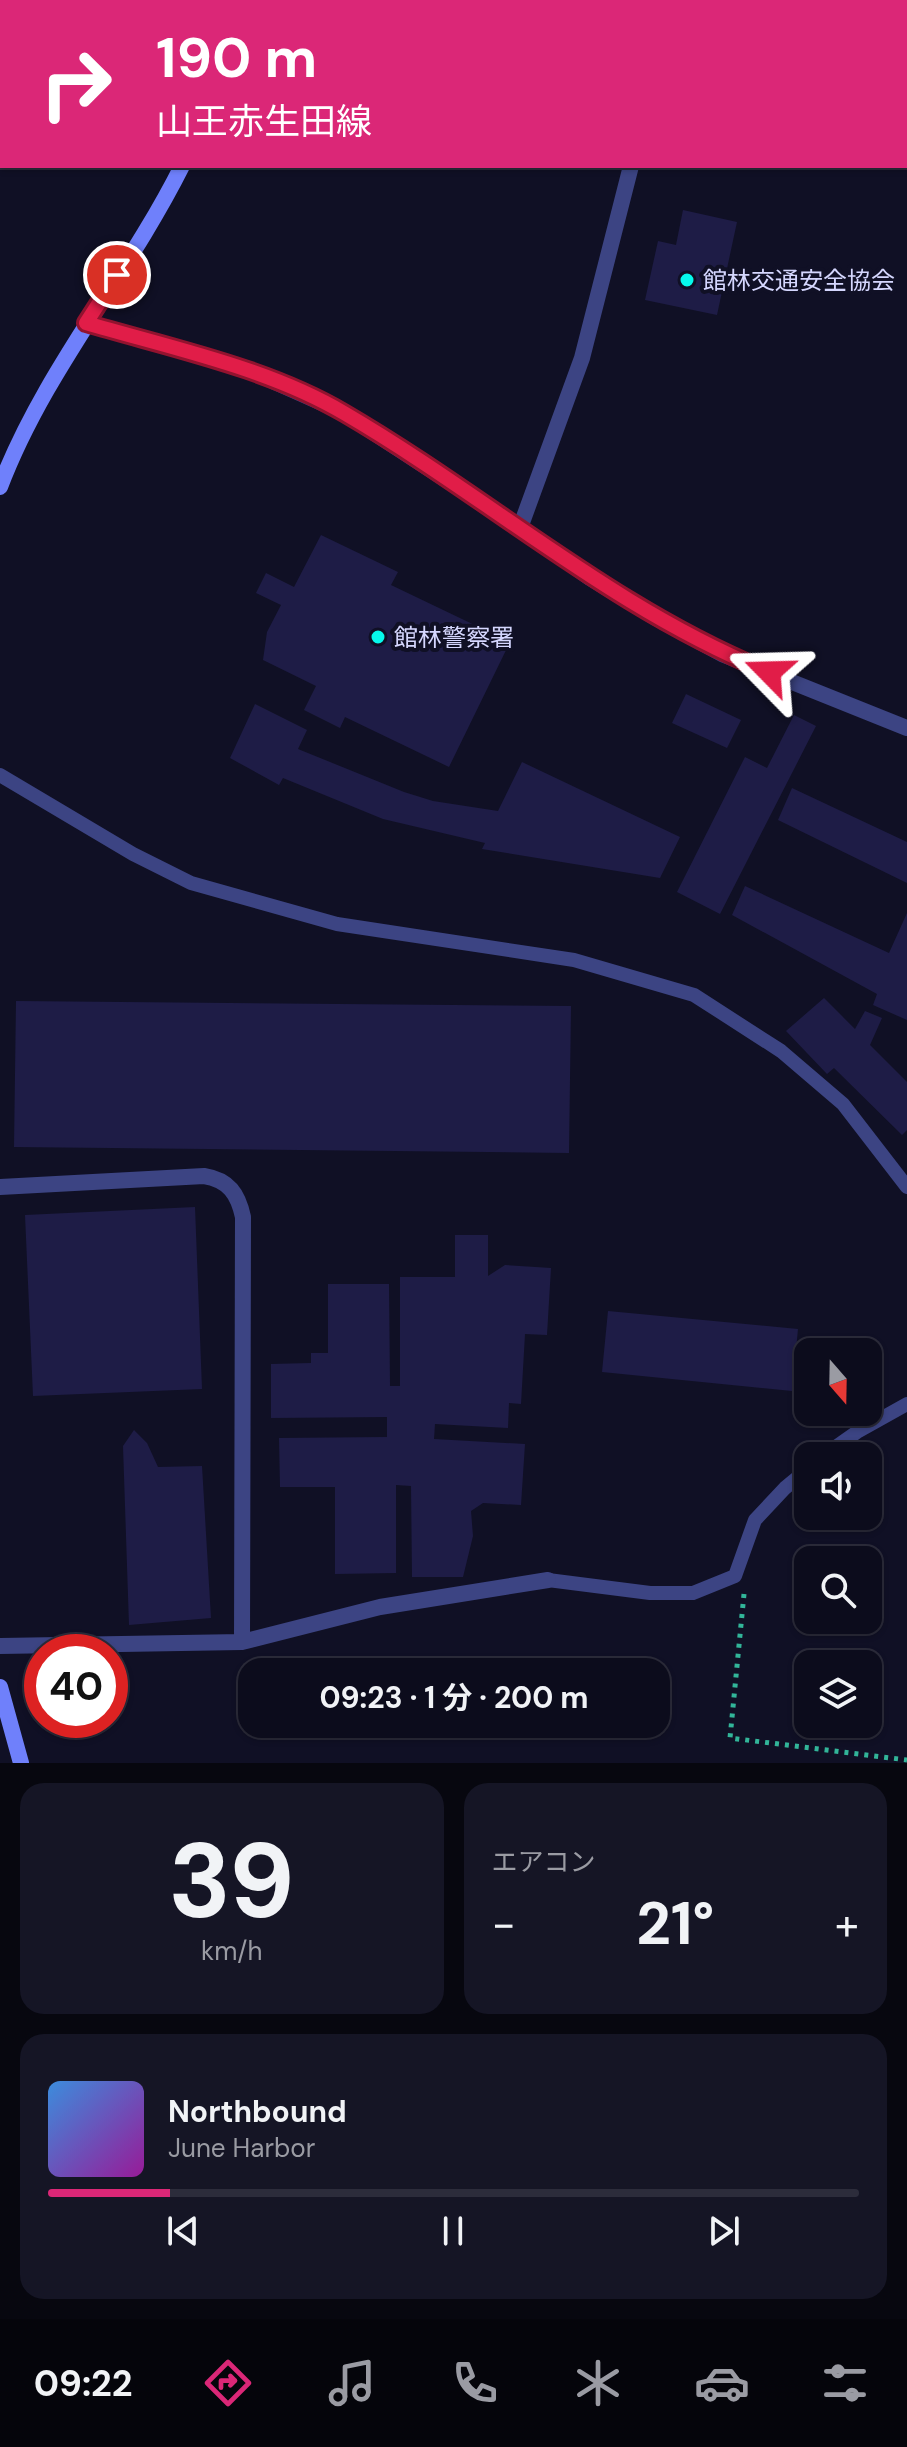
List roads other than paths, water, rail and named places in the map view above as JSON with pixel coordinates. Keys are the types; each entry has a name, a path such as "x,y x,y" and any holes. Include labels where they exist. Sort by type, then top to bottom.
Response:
{"main road":[{"path":"0,487 46,391 164,202 181,168"},
{"path":"0,1687 21,1763"}],"street":[{"path":"520,528 582,358 630,168"},
{"path":"86,323 248,370 342,412 520,528 590,578 654,617 722,654 907,728"},
{"path":"0,1187 204,1176 218,1178 239,1198 243,1217 242,1642"},
{"path":"0,1646 242,1642 380,1607 548,1580"}],"lane":[{"path":"0,775 133,854 191,883 337,924 574,960 694,995 781,1051 843,1104 907,1187"},
{"path":"843,1442 907,1404"},
{"path":"548,1580 650,1593 693,1593 735,1576 755,1520 794,1481"}],"place":[{"name":"館林交通安全協会","path":"687,280"},
{"name":"館林警察署","path":"378,637"}]}
